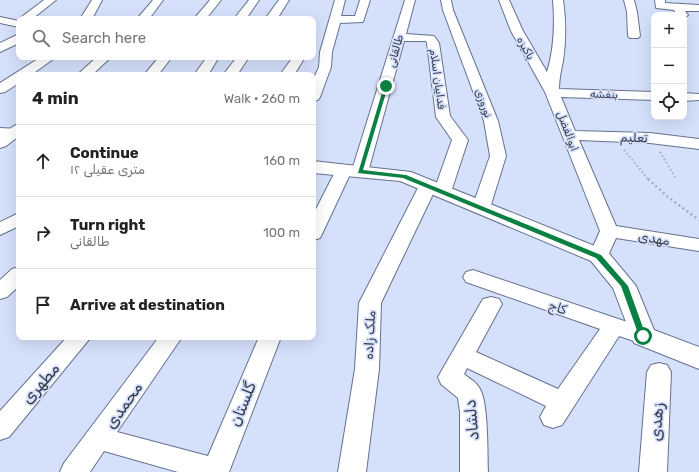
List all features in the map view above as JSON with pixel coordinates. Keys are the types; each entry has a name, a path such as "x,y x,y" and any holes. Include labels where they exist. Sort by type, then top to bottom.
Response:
{"street":[{"path":"29,16 51,0"},
{"path":"88,16 97,0"},
{"path":"145,16 158,0"},
{"path":"203,16 216,0"},
{"path":"242,16 254,0"},
{"path":"273,16 284,0"},
{"path":"316,90 325,67 326,52 340,0"},
{"path":"335,19 360,20 365,0"},
{"name":"طالقانی","path":"352,171 386,86 410,0"},
{"name":"نوروزی","path":"446,0 448,10 491,122 498,156 481,208"},
{"name":"پاکیزه","path":"504,0 516,31 553,93"},
{"name":"ابوالفضل","path":"558,0 560,18 557,60 552,79 553,93 609,231"},
{"path":"629,0 632,12 634,36"},
{"path":"660,0 660,6 676,12"},
{"path":"687,12 699,8"},
{"path":"0,20 16,23"},
{"name":"فداییان اسلام","path":"399,37 430,38 433,43 443,117 460,140 435,189"},
{"path":"0,48 16,40"},
{"path":"316,52 326,52"},
{"path":"27,72 45,60"},
{"path":"88,72 102,60"},
{"path":"154,72 164,60"},
{"path":"203,72 211,60"},
{"path":"232,72 241,60"},
{"path":"290,72 297,60"},
{"path":"0,89 16,79"},
{"name":"بنفشه","path":"553,93 651,96"},
{"name":"تعلیم","path":"569,135 652,138 699,144"},
{"path":"316,167 404,176 599,256 624,286 643,336 699,359"},
{"path":"316,229 352,171"},
{"name":"ملک زاده","path":"352,472 367,369 370,303 435,189"},
{"path":"0,229 16,221"},
{"path":"599,256 609,231"},
{"name":"مهدی","path":"609,231 699,245"},
{"path":"0,292 16,277"},
{"name":"کاج","path":"473,277 643,336"},
{"name":"دلشاد","path":"474,472 473,412 470,393 450,377 491,304"},
{"path":"462,356 558,409 614,326"},
{"name":"مطهری","path":"0,429 77,340"},
{"name":"محمدی","path":"74,472 100,439 169,340"},
{"name":"گلستان","path":"215,471 269,340"},
{"name":"زهدی","path":"653,472 660,372"},
{"path":"100,439 215,471"}],"path":[{"path":"615,136 633,163 654,184 699,220"},
{"path":"652,138 675,177"}],"route":[{"path":"386,86 360,172 404,176 599,256 624,286 643,336"}]}
